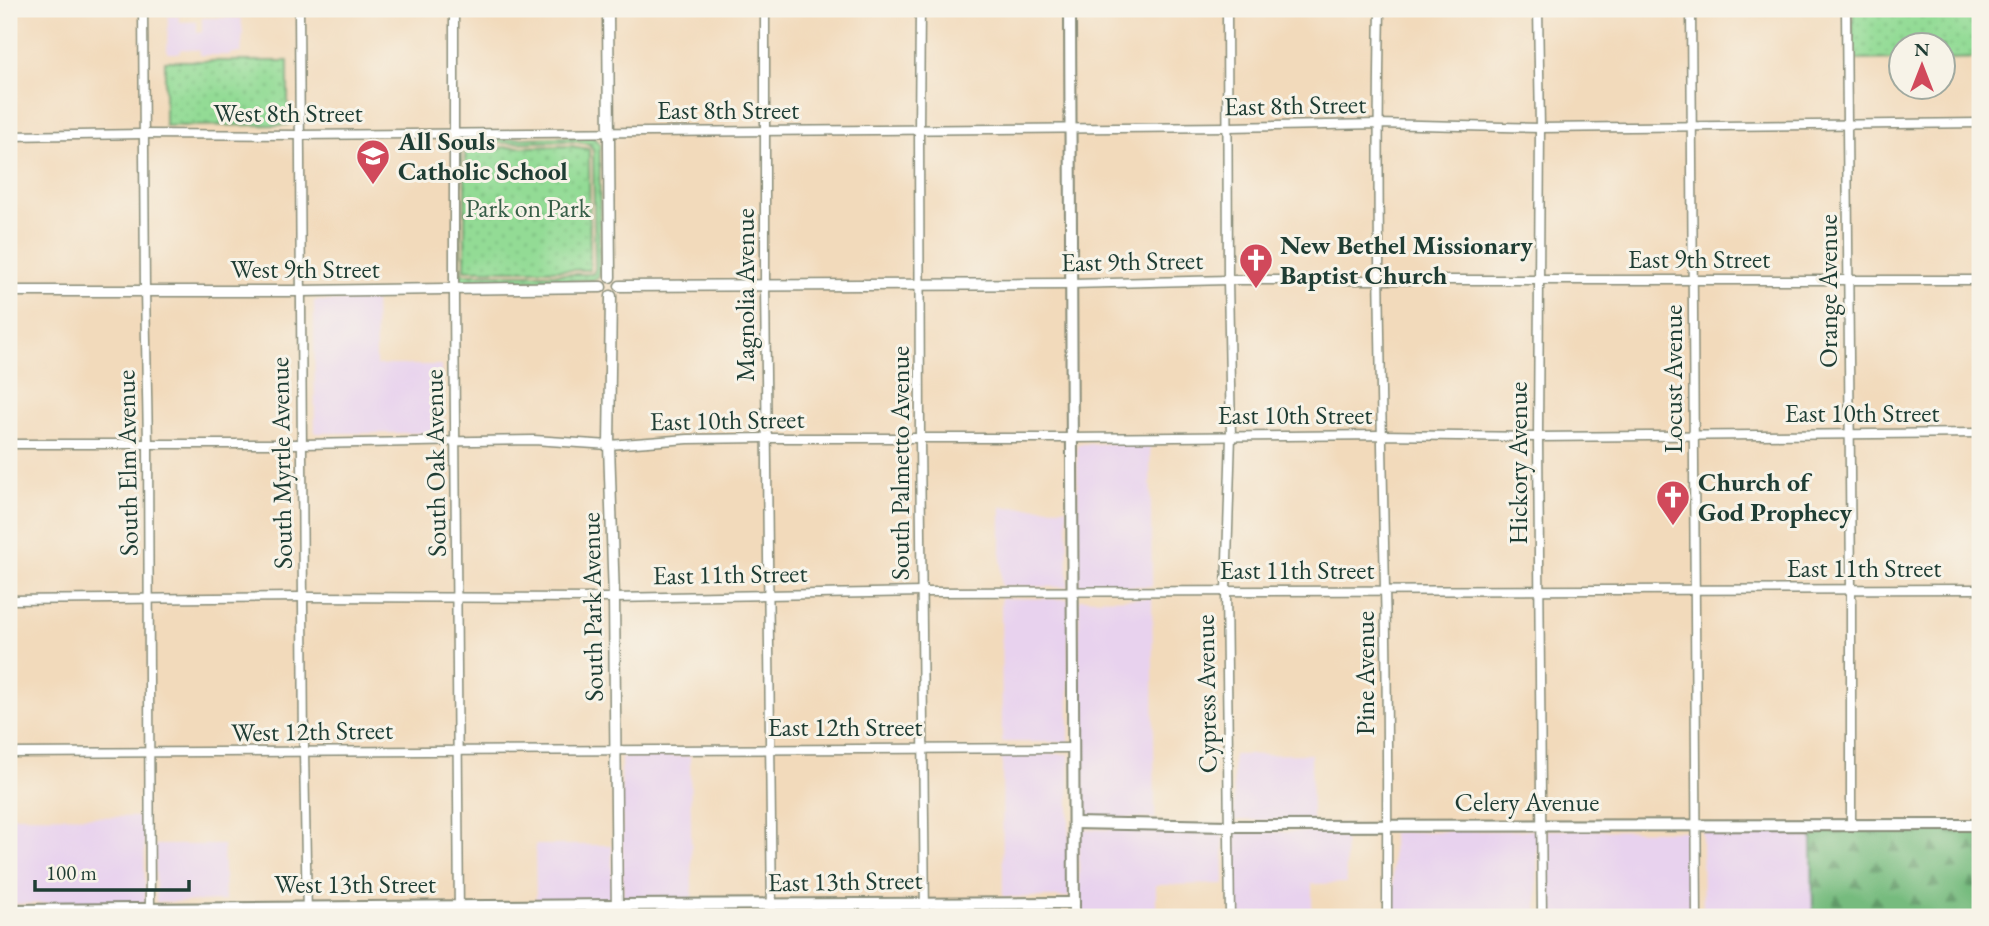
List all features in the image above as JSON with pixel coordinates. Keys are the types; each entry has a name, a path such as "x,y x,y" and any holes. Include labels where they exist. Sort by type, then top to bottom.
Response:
{"main road":[{"path":"1070,9 1074,917"},
{"name":"Celery Avenue","path":"1074,823 1228,826 1980,825"},
{"name":"East 13th Street","path":"617,905 772,911 925,903 1074,903"},
{"name":"West 13th Street","path":"9,910 150,913 459,912 617,905"}],"street":[{"name":"South Elm Avenue","path":"143,9 150,913"},
{"name":"South Myrtle Avenue","path":"299,9 307,912"},
{"name":"South Oak Avenue","path":"454,9 459,912"},
{"path":"608,9 610,277"},
{"name":"Magnolia Avenue","path":"765,9 766,438 772,911"},
{"name":"South Palmetto Avenue","path":"920,9 920,439 925,917"},
{"name":"Cypress Avenue","path":"1227,9 1231,436 1226,591 1230,917"},
{"name":"Pine Avenue","path":"1380,9 1378,124 1387,917"},
{"name":"Hickory Avenue","path":"1538,9 1542,917"},
{"name":"Locust Avenue","path":"1691,9 1697,917"},
{"name":"Orange Avenue","path":"1846,9 1851,825"},
{"name":"East 8th Street","path":"610,132 1378,124 1540,128 1980,123"},
{"name":"West 8th Street","path":"9,136 610,132"},
{"path":"610,277 617,280 620,286 617,293 611,296 604,293 601,287 603,280 610,277"},
{"name":"East 9th Street","path":"620,286 1539,279 1980,280"},
{"name":"West 9th Street","path":"9,291 601,287"},
{"name":"South Park Avenue","path":"611,296 610,445 617,917"},
{"name":"East 10th Street","path":"9,444 303,444 534,440 610,445 688,439 766,438 1381,435 1538,437 1980,433"},
{"name":"East 11th Street","path":"9,600 614,597 922,592 1980,589"},
{"name":"East 12th Street","path":"616,751 1074,748"},
{"name":"West 12th Street","path":"9,753 616,751"}],"shaded area":[{"path":"168,16 179,16 180,22 197,22 197,33 202,32 202,18 241,18 241,53 200,55 199,50 181,49 180,53 167,53"},
{"path":"314,301 375,301 376,365 441,365 443,433 315,433"},
{"path":"1150,443 1152,586 1079,587 1077,444"},
{"path":"1001,507 1067,508 1068,587 1001,586"},
{"path":"1001,598 1068,599 1069,742 1002,742"},
{"path":"1152,598 1155,819 1079,817 1079,599"},
{"path":"1002,754 1069,754 1069,897 1003,897"},
{"path":"1311,754 1312,820 1234,820 1233,755"},
{"path":"690,756 692,899 623,899 621,757"},
{"path":"9,816 144,817 145,902 9,904"},
{"path":"1079,829 1223,832 1224,884 1156,885 1156,917 1079,917"},
{"path":"1537,830 1537,917 1393,917 1392,832"},
{"path":"1547,830 1691,831 1692,916 1547,917"},
{"path":"1702,831 1812,831 1813,915 1703,916"},
{"path":"1234,832 1345,832 1346,883 1312,884 1312,917 1236,917"},
{"path":"155,845 223,845 225,901 156,902"},
{"path":"535,845 612,845 612,899 536,900"},
{"path":"623,911 693,911 693,917 623,917"},
{"path":"302,913 302,917 156,917 156,914"},
{"path":"145,914 145,917 9,917 9,916"}],"green space":[{"path":"1853,9 1980,9 1980,58 1958,59 1958,32 1888,32 1888,59 1853,60"},
{"path":"165,61 288,61 288,125 165,126"},
{"path":"592,136 600,145 598,278 461,281 459,140","holes":["571,141 589,144 593,149 593,274 463,274 462,144"]},
{"name":"Park on Park","path":"571,146 589,149 590,270 465,270 465,148"},
{"path":"1980,830 1980,917 1813,915 1812,831"},
{"path":"918,910 918,917 778,917 777,912"}],"place":[{"name":"All Souls Catholic School","path":"373,186"},
{"name":"New Bethel Missionary Baptist Church","path":"1256,290"},
{"name":"Church of God Prophecy","path":"1673,527"}]}
